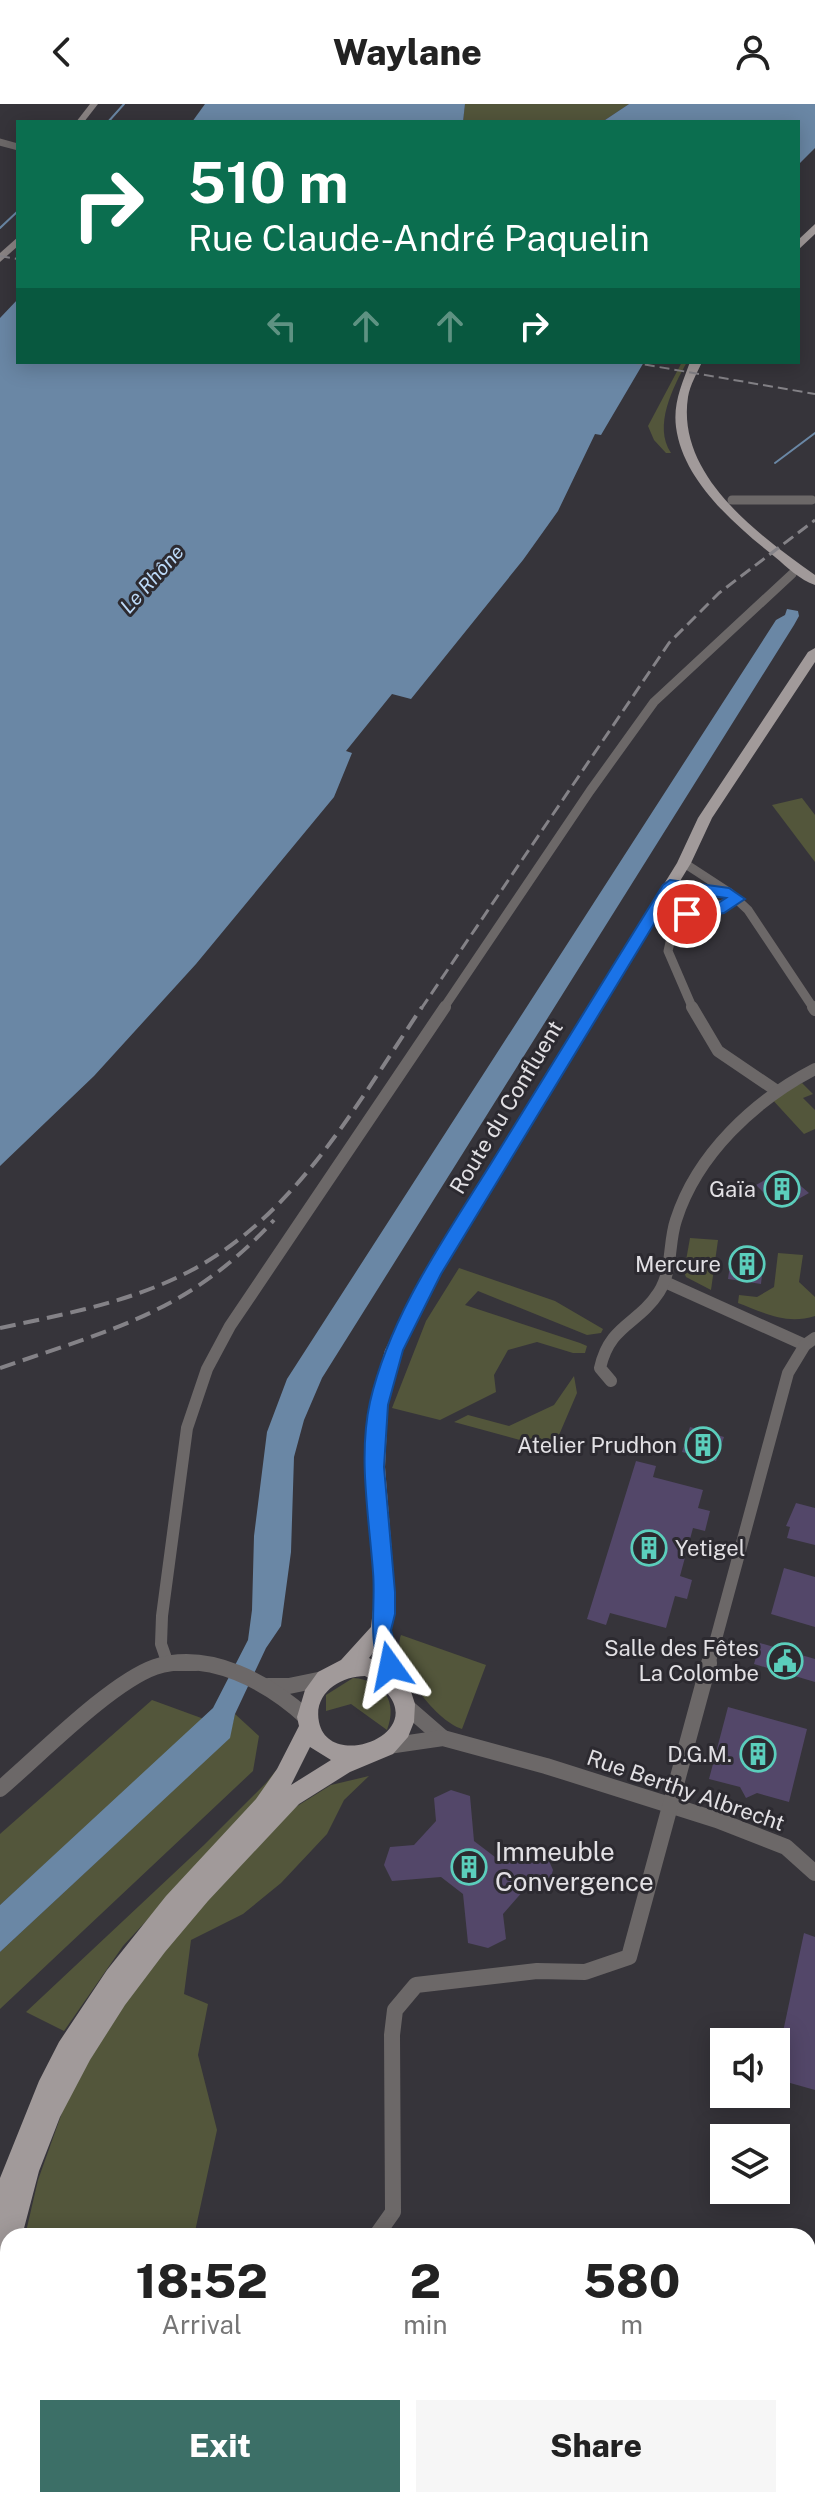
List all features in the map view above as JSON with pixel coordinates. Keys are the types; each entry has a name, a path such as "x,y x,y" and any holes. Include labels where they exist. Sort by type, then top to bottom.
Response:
{"main road":[{"path":"82,120 94,104"},
{"path":"800,228 815,212"},
{"path":"800,245 815,227"},
{"path":"0,259 16,242"},
{"path":"695,364 685,383 680,408 680,425 692,459 712,490 733,514 815,590"},
{"path":"705,364 689,404 693,433 706,466 732,500 767,532 815,567"},
{"path":"793,570 815,581"},
{"name":"Route du Confluent","path":"401,1695 381,1630 385,1592 375,1467 379,1405 394,1350 434,1271 684,863 705,818 815,652"},
{"path":"362,1756 335,1753 315,1737 308,1722 307,1704 313,1690 323,1679 346,1668 381,1630"},
{"path":"12,2228 46,2119 94,2029 145,1957 291,1797 316,1779 388,1746 399,1734 405,1720 401,1695 374,1670 346,1668"},
{"path":"0,2219 25,2136 71,2040 120,1967 275,1792 308,1722"}],"street":[{"path":"732,500 812,500"},
{"path":"168,1664 161,1644 162,1616 187,1428 207,1369 230,1326 590,791 654,702 793,570"},
{"path":"801,674 815,667"},
{"path":"684,863 696,875 717,883 733,896 792,983 815,1010"},
{"path":"670,885 733,896"},
{"path":"733,896 718,909 687,914 675,921 668,951 685,995 718,1051 777,1091"},
{"path":"611,1381 600,1368 607,1344 642,1314 665,1282 675,1222 689,1186 738,1128 777,1091 815,1069"},
{"path":"382,2228 393,2212 392,2035 395,2010 416,1985 537,1971 555,1974 588,1971 615,1965 629,1957 788,1373 810,1342 665,1282"},
{"path":"0,1789 124,1683 146,1671 168,1664 198,1664 263,1684 289,1686 323,1679"},
{"path":"263,1684 308,1722"},
{"name":"Rue Berthy Albrecht","path":"401,1695 443,1738"},
{"name":"Rue Berthy Albrecht","path":"388,1746 443,1738 671,1805 786,1847 815,1873"}],"green space":[{"path":"465,104 629,104 605,120 463,120"},
{"path":"681,364 686,364 664,419 666,442 671,453 666,453 654,440 648,426"},
{"path":"802,798 815,815 815,862 772,805"},
{"path":"802,1083 813,1094 803,1098 815,1110 815,1129 804,1134 770,1097"},
{"path":"690,1238 718,1240 711,1290 686,1277 684,1272"},
{"path":"778,1253 803,1255 799,1282 815,1297 815,1316 785,1318 738,1303 739,1295 757,1297 774,1287"},
{"path":"459,1268 555,1301 603,1329 601,1333 587,1335 478,1291 465,1305 580,1343 587,1346 585,1353 573,1353 537,1342 508,1350 494,1375 496,1392 440,1420 392,1408 426,1321"},
{"path":"574,1376 577,1393 553,1449 454,1422 468,1415 509,1426 554,1405"},
{"path":"401,1635 486,1665 462,1729 440,1715 417,1689 402,1660 399,1646"},
{"path":"353,1678 373,1683 386,1694 391,1710 387,1730 351,1704 326,1711 326,1695"},
{"path":"152,1700 204,1719 0,1905 0,1834"},
{"path":"235,1714 259,1736 253,1771 0,2009 0,1952 229,1738"},
{"path":"282,1763 271,1786 123,1946 64,2031 26,2012 204,1845"},
{"path":"369,1776 344,1800 327,1834 281,1883 243,1914 191,1940 184,1994 208,2004 198,2055 217,2130 196,2228 27,2228 38,2180 69,2093 132,1989 278,1818 331,1785"}],"water":[{"path":"205,104 465,104 463,120 193,120"},
{"path":"629,104 815,104 815,148 800,163 800,120 605,120"},
{"name":"Le Rhône","path":"16,301 16,364 643,364 601,435 595,434 558,511 523,560 411,699 392,694 346,751 352,753 334,797 196,964 94,1076 0,1166 0,318"},
{"path":"787,609 798,611 794,625 322,1378 304,1420 294,1457 291,1552 281,1626 266,1648 235,1714 230,1738 0,1952 0,1905 213,1708 248,1640 254,1536 267,1432 287,1379 776,620 785,615"}],"building":[{"name":"Gaïa","path":"779,1172 790,1183 795,1181 809,1193 793,1202 783,1194 771,1200 756,1185"},
{"name":"Mercure","path":"732,1252 764,1257 761,1284 728,1279"},
{"name":"Atelier Prudhon","path":"690,1427 724,1437 716,1461 682,1452"},
{"name":"Yetigel","path":"636,1461 656,1466 653,1477 703,1490 698,1508 710,1511 705,1531 693,1528 680,1576 692,1580 687,1599 675,1596 666,1628 610,1613 606,1625 587,1619"},
{"path":"796,1503 815,1508 815,1545 787,1538 790,1527 786,1526"},
{"path":"784,1568 815,1577 815,1627 771,1614"},
{"name":"Salle des Fêtes La Colombe","path":"760,1643 815,1659 815,1682 754,1664"},
{"name":"D.G.M.","path":"728,1707 807,1729 789,1802 757,1793 746,1798 740,1787 709,1779"},
{"name":"Immeuble Convergence","path":"451,1790 470,1796 474,1841 495,1857 546,1854 553,1870 548,1888 524,1890 503,1914 506,1939 488,1948 468,1943 463,1894 441,1877 392,1881 384,1865 390,1847 414,1845 436,1821 434,1798"},
{"path":"804,1933 815,1937 815,2090 790,2083 790,2028 784,2028"}],"waterway":[{"path":"110,120 124,104"},
{"path":"0,228 16,213"},
{"path":"775,463 815,433"}],"railway":[{"path":"0,256 16,259"},
{"path":"642,364 815,394"},
{"path":"421,1009 669,643 719,593 815,520"},
{"path":"0,1328 98,1306 146,1291 192,1270 229,1247 263,1219 322,1153 422,1007"},
{"path":"0,1368 114,1328 180,1297 243,1251 274,1220"}],"place":[{"name":"Gaïa","path":"782,1189"},
{"name":"Mercure","path":"747,1264"},
{"name":"Atelier Prudhon","path":"703,1445"},
{"name":"Yetigel","path":"649,1548"},
{"name":"Salle des Fêtes La Colombe","path":"785,1661"},
{"name":"D.G.M.","path":"758,1754"},
{"name":"Immeuble Convergence","path":"469,1867"}],"route":[{"path":"390,1666 381,1630 385,1592 375,1467 379,1405 394,1350 434,1271 670,885 729,893 737,899 718,909 687,914"}]}
